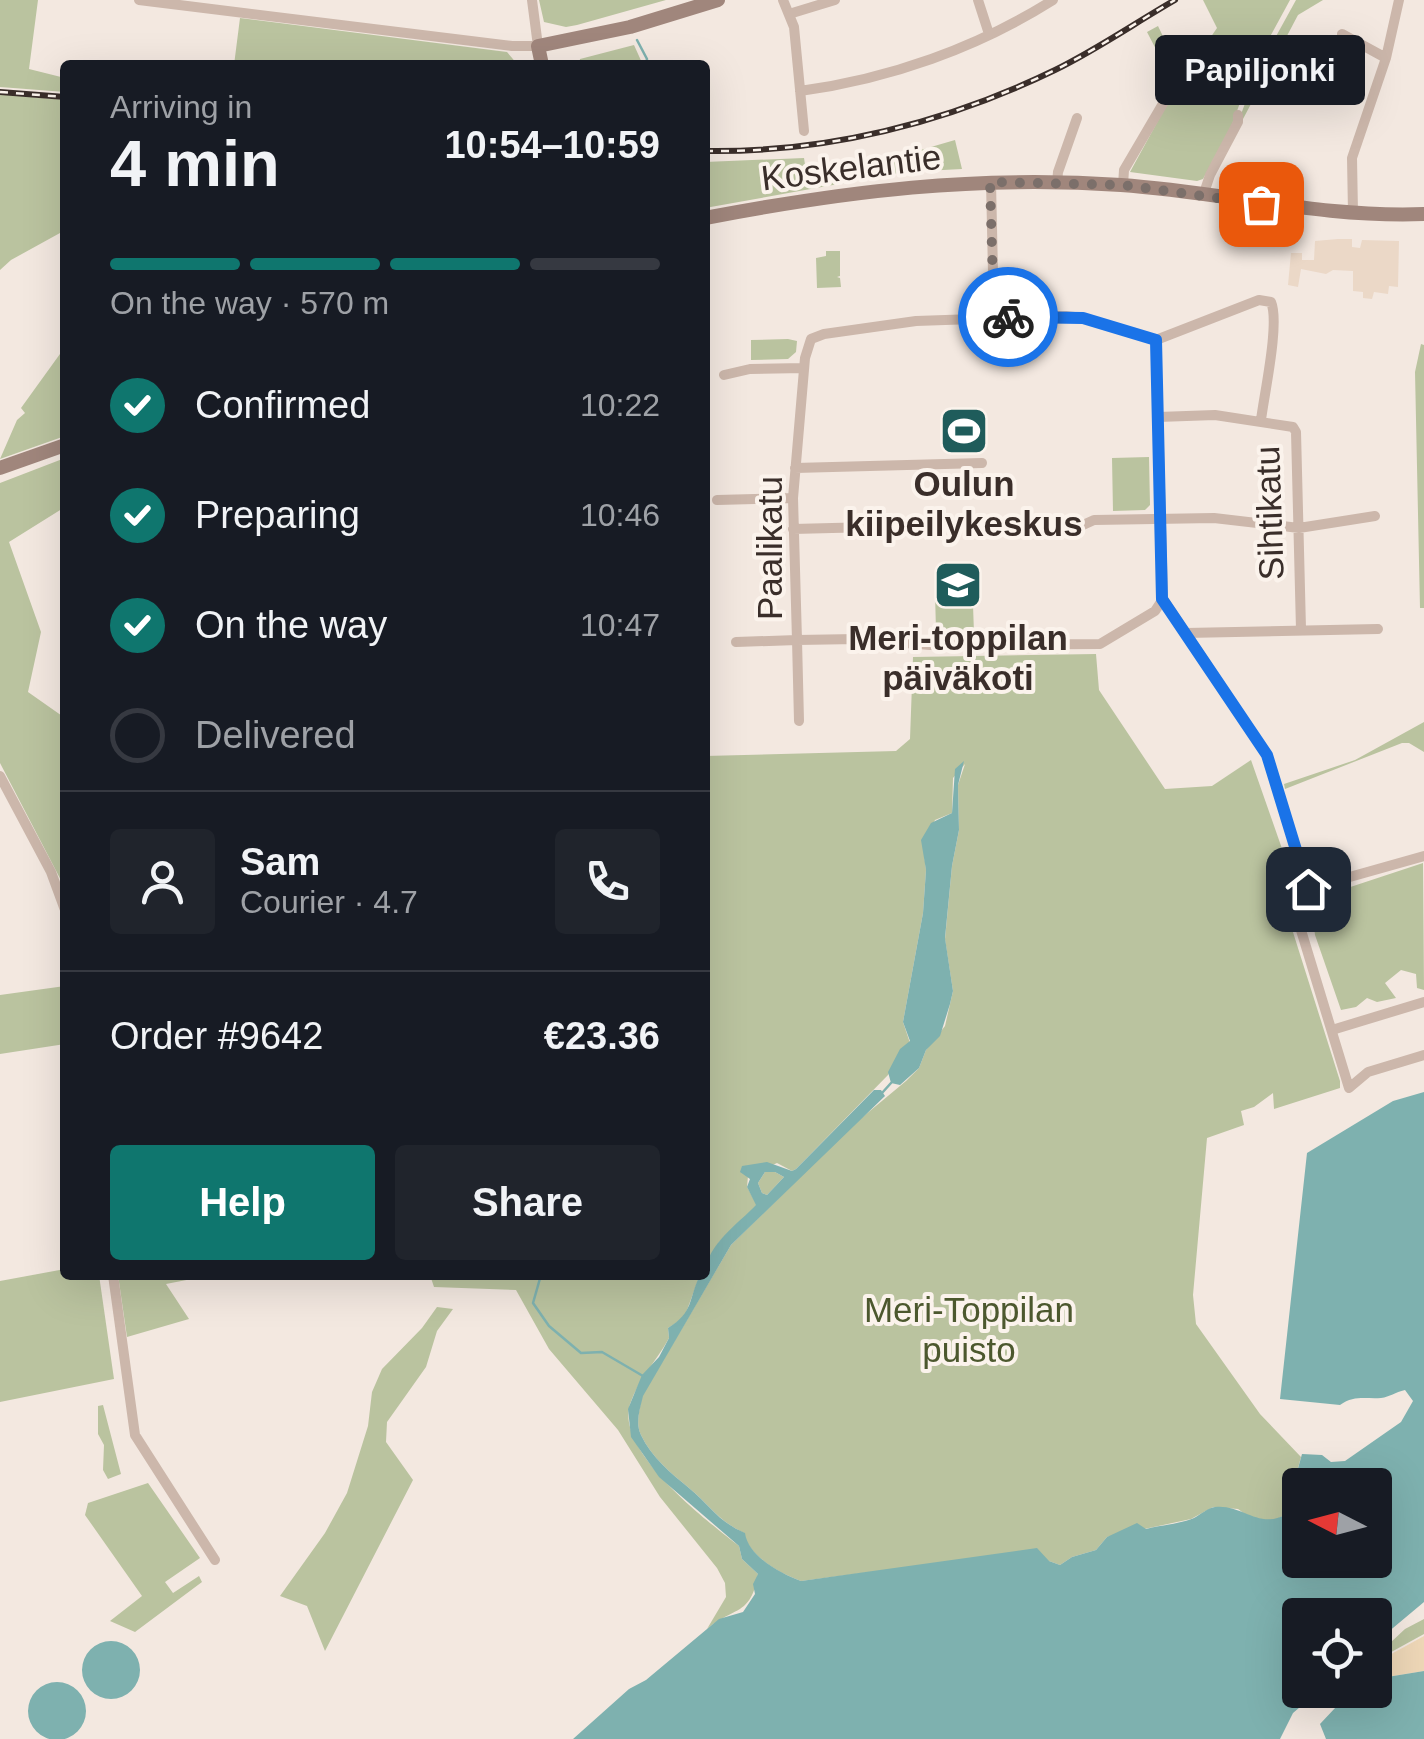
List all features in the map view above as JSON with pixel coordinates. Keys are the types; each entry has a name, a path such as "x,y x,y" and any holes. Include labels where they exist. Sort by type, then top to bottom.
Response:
{"main road":[{"path":"541,60 538,46 630,27 718,0"},
{"name":"Koskelantie","path":"710,217 852,192 990,182 1123,185 1290,208 1424,214"},
{"path":"0,468 60,446"}],"street":[{"path":"139,0 538,46 532,0"},
{"path":"783,0 790,14 804,131"},
{"path":"790,14 835,0"},
{"path":"978,0 989,34"},
{"path":"800,91 885,76 989,34 1053,0"},
{"path":"1353,212 1352,158 1386,58 1399,0"},
{"path":"1342,34 1386,58"},
{"path":"1123,185 1124,170 1178,78"},
{"path":"1203,196 1238,116"},
{"path":"1058,184 1058,172 1077,118"},
{"path":"990,182 994,318"},
{"path":"724,375 750,369 804,368 808,344 824,334 916,321 1083,318 1156,340 1259,300 1271,302 1274,309 1261,420 1215,415 1158,417"},
{"path":"1156,340 1162,599 1267,755 1308,889"},
{"name":"Paalikatu","path":"804,368 793,498 797,640 856,639 930,645 1100,644 1155,611 1162,599"},
{"name":"Sihtikatu","path":"1261,420 1286,424 1296,432 1301,629"},
{"path":"795,468 982,463"},
{"path":"718,500 793,498"},
{"path":"1083,525 1094,520 1214,518 1299,528 1375,516"},
{"path":"793,529 910,526"},
{"path":"1186,633 1378,629"},
{"path":"736,642 797,640 800,721"},
{"path":"0,776 60,896"},
{"path":"1424,856 1300,891 1298,918 1349,1088 1368,1072 1424,1055"},
{"path":"1332,1030 1424,1002"},
{"path":"113,1280 134,1435 214,1560"}],"green space":[{"path":"0,0 38,0 29,69 60,77 60,92 0,87"},
{"path":"539,0 666,0 566,27 544,22"},
{"path":"1203,0 1290,0 1253,68 1231,127 1203,179 1130,172 1183,75 1179,59 1206,44 1217,28"},
{"path":"1296,0 1323,0 1298,15 1243,119 1240,117 1257,71"},
{"path":"240,18 507,52 514,60 235,60"},
{"path":"1158,26 1171,53 1161,59 1147,32"},
{"path":"634,45 641,60 580,60"},
{"path":"0,94 60,100 60,233 0,270"},
{"path":"955,140 962,169 905,172 710,207 710,162 804,158 806,171 814,171 900,156"},
{"path":"826,251 840,251 837,277 841,287 817,288 816,258 826,256"},
{"path":"751,340 797,341 796,352 788,359 751,360"},
{"path":"1421,344 1424,608 1420,608 1415,372"},
{"path":"60,354 60,438 0,459 17,420 25,413 21,408"},
{"path":"1149,457 1150,505 1145,510 1113,511 1112,458"},
{"path":"60,460 60,510 9,542 41,632 28,692 60,714 60,878 0,763 0,483"},
{"path":"935,593 957,593 957,606 973,605 974,633 936,631"},
{"name":"Meri-Toppilan puisto","path":"1096,654 1099,690 1165,789 1212,786 1251,760 1287,863 1274,872 1340,1081 1340,1088 1274,1109 1273,1093 1241,1111 1244,1125 1207,1138 1193,1295 1196,1324 1260,1414 1301,1457 1298,1468 1282,1468 1282,1516 1273,1521 1252,1519 1238,1509 1213,1507 1191,1519 1107,1537 1096,1550 1060,1565 1049,1561 972,1559 801,1581 759,1556 744,1533 720,1518 645,1443 638,1416 642,1396 731,1245 853,1125 919,1068 926,1050 945,1026 953,991 945,939 959,830 958,785 965,764 953,778 952,813 935,820 923,845 923,913 903,1022 910,1043 888,1075 796,1169 792,1171 777,1163 748,1176 747,1187 757,1205 719,1242 710,1257 710,756 896,751 910,739 913,657"},
{"path":"1424,722 1424,752 1402,743 1285,789 1284,784 1355,760"},
{"path":"1423,863 1424,990 1417,988 1416,974 1401,970 1385,983 1396,998 1377,1002 1367,998 1356,1007 1341,1010 1315,935 1311,900"},
{"path":"60,987 60,1045 0,1054 0,995"},
{"path":"765,1172 784,1177 767,1195 758,1183"},
{"path":"60,1270 60,1280 100,1280 114,1379 0,1402 0,1281"},
{"path":"119,1280 186,1280 166,1284 189,1319 127,1337"},
{"path":"432,1280 698,1280 684,1318 668,1328 669,1338 634,1395 629,1423 636,1442 666,1483 739,1546 742,1559 758,1574 746,1604 707,1629 726,1597 725,1583 717,1568 660,1497 618,1430 549,1349 516,1290 434,1287"},
{"path":"437,1307 453,1309 437,1331 426,1367 387,1422 386,1442 413,1480 325,1651 307,1606 280,1596 325,1533 347,1493 368,1426 372,1392 382,1369"},
{"path":"103,1405 121,1474 108,1479 103,1470 104,1445 98,1434 98,1406"},
{"path":"148,1483 200,1558 165,1582 173,1593 199,1576 202,1582 135,1632 110,1621 142,1596 85,1515 88,1503"},
{"path":"1424,1619 1424,1634 1392,1652 1392,1641"}],"sand":[{"path":"1424,1636 1424,1671 1392,1676 1392,1654"}],"shaded area":[{"path":"1352,239 1352,247 1360,248 1362,240 1399,241 1398,287 1389,286 1388,294 1374,292 1372,299 1363,298 1363,292 1353,291 1353,271 1333,270 1326,274 1301,269 1298,287 1288,285 1291,253 1302,253 1302,260 1314,260 1315,241"}],"water":[{"path":"964,761 958,785 959,830 945,938 953,991 940,1036 926,1050 919,1068 900,1085 891,1083 888,1072 900,1049 910,1041 903,1022 923,913 926,870 921,840 931,823 952,813 955,769"},
{"path":"874,1090 881,1090 885,1096 731,1245 643,1396 638,1426 645,1443 662,1464 721,1518 745,1533 752,1549 775,1569 801,1581 1037,1548 1049,1561 1060,1565 1096,1550 1107,1537 1137,1523 1146,1529 1225,1507 1258,1518 1282,1516 1282,1578 1392,1578 1392,1468 1298,1468 1302,1454 1322,1455 1331,1462 1345,1461 1401,1422 1413,1401 1405,1390 1340,1405 1280,1399 1307,1153 1393,1101 1424,1092 1424,1602 1392,1629 1392,1598 1282,1598 1282,1708 1299,1708 1280,1739 573,1739 629,1689 646,1680 719,1619 743,1612 755,1594 753,1584 758,1574 742,1559 739,1546 659,1477 631,1437 628,1409 642,1375 659,1357 669,1338 668,1328 686,1311 698,1280 710,1280 710,1254 756,1205 747,1187 750,1179 740,1172 742,1166 767,1162 796,1169","holes":["765,1172 784,1177 767,1195 762,1193 758,1183"]},
{"path":"111,1641 132,1649 140,1670 132,1691 111,1699 90,1691 82,1670 90,1649"},
{"path":"1424,1671 1424,1739 1326,1739 1320,1724 1335,1708 1392,1708 1392,1676"},
{"path":"57,1682 77,1691 86,1711 77,1731 57,1740 37,1731 28,1711 37,1691"}],"waterway":[{"path":"637,40 647,60"},
{"path":"882,1093 891,1083"},
{"path":"540,1280 533,1303 549,1326 581,1353 602,1352 643,1376"}],"railway":[{"path":"710,151 795,147 928,119 1055,70 1175,0"},
{"path":"0,92 60,97"}],"way so far":[{"path":"1008,317 994,318 990,182 1123,185 1261,204"}],"place":[{"name":"Papiljonki","path":"1261,204"},
{"name":"Oulun kiipeilykeskus","path":"964,431"},
{"name":"Meri-toppilan päiväkoti","path":"958,585"}],"route":[{"path":"1008,317 1083,318 1156,340 1162,599 1267,755 1308,889"}]}
